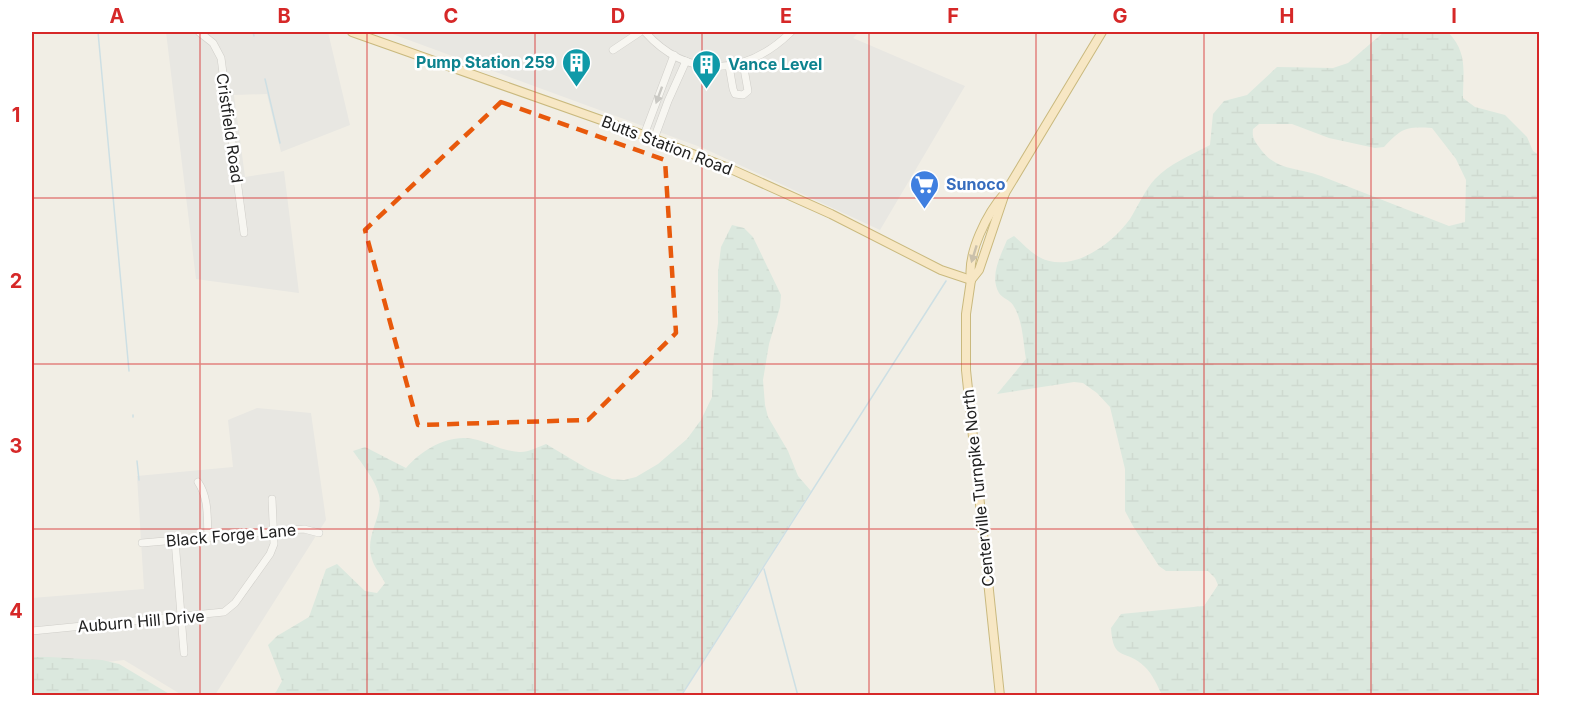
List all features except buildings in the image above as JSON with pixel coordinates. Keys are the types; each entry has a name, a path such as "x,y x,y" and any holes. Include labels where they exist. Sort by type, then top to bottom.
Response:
{"main road":[{"name":"Butts Station Road","path":"358,32 654,139 785,192 872,233 940,270 972,280"},
{"name":"Centerville Turnpike North","path":"1000,696 968,397 965,332 968,296 972,280 969,269 975,248 994,205 1005,193 1102,32"}],"street":[{"name":"Cristfield Road","path":"199,32 213,43 221,58 244,233"},
{"path":"613,50 640,32"},
{"path":"645,32 674,56 709,66 729,66 758,58 791,32"},
{"path":"644,135 674,56"},
{"path":"654,139 686,61"},
{"path":"729,66 733,89 739,96 748,91 743,63"},
{"path":"198,482 204,491 208,538"},
{"name":"Auburn Hill Drive","path":"32,631 224,612 235,603 270,554 274,544 272,499"},
{"name":"Black Forge Lane","path":"142,543 304,529 319,533"},
{"path":"175,540 184,652"}],"highlighted area":[{"path":"501,102 665,160 676,333 588,420 418,425 365,230"}],"shaded area":[{"path":"166,32 328,32 350,125 281,152 267,94 234,95 245,177 284,171 299,293 196,279"},
{"path":"387,32 859,32 853,38 965,86 880,230 703,148"},
{"path":"257,408 311,413 326,520 215,695 182,695 124,660 32,671 32,598 144,589 137,476 233,467 228,420"}],"green space":[{"path":"1384,32 1448,32 1462,55 1463,98 1475,107 1505,115 1527,137 1533,151 1539,155 1539,695 1162,695 1145,667 1122,654 1114,646 1111,628 1121,614 1204,606 1218,585 1215,578 1208,571 1166,571 1159,566 1133,526 1125,511 1125,469 1110,407 1097,393 1083,383 1074,382 997,394 1026,359 1021,324 1016,311 1012,303 1000,295 995,280 997,266 1007,240 1014,236 1036,255 1051,262 1064,262 1090,254 1102,247 1122,229 1155,179 1181,160 1210,145 1213,114 1224,101 1247,95 1277,67 1333,68 1348,63","holes":["1259,124 1292,124 1329,138 1375,148 1384,147 1400,132 1410,128 1432,128 1456,159 1466,180 1465,222 1449,226 1321,176 1279,164 1265,155 1253,136 1253,129"]},
{"path":"732,225 744,228 753,237 781,295 763,380 765,405 768,417 788,451 798,476 811,491 681,695 272,695 282,681 268,645 277,636 309,617 326,569 337,564 365,591 377,593 385,583 374,565 370,550 379,510 379,495 371,477 353,451 365,447 406,468 436,445 454,439 473,439 519,452 529,451 546,444 588,469 612,479 624,480 636,477 658,464 687,439 701,420 712,397 713,361 718,323 718,272 721,247"},
{"path":"32,657 102,660 119,664 171,695 32,695"}],"waterway":[{"path":"98,32 129,371"},
{"path":"253,32 254,36"},
{"path":"265,79 280,143"},
{"path":"681,696 946,281"},
{"path":"137,461 139,480"},
{"path":"764,569 798,696"}],"place":[{"name":"Pump Station 259","path":"576,88"},
{"name":"Vance Level","path":"707,90"},
{"name":"Sunoco","path":"925,210"}]}
